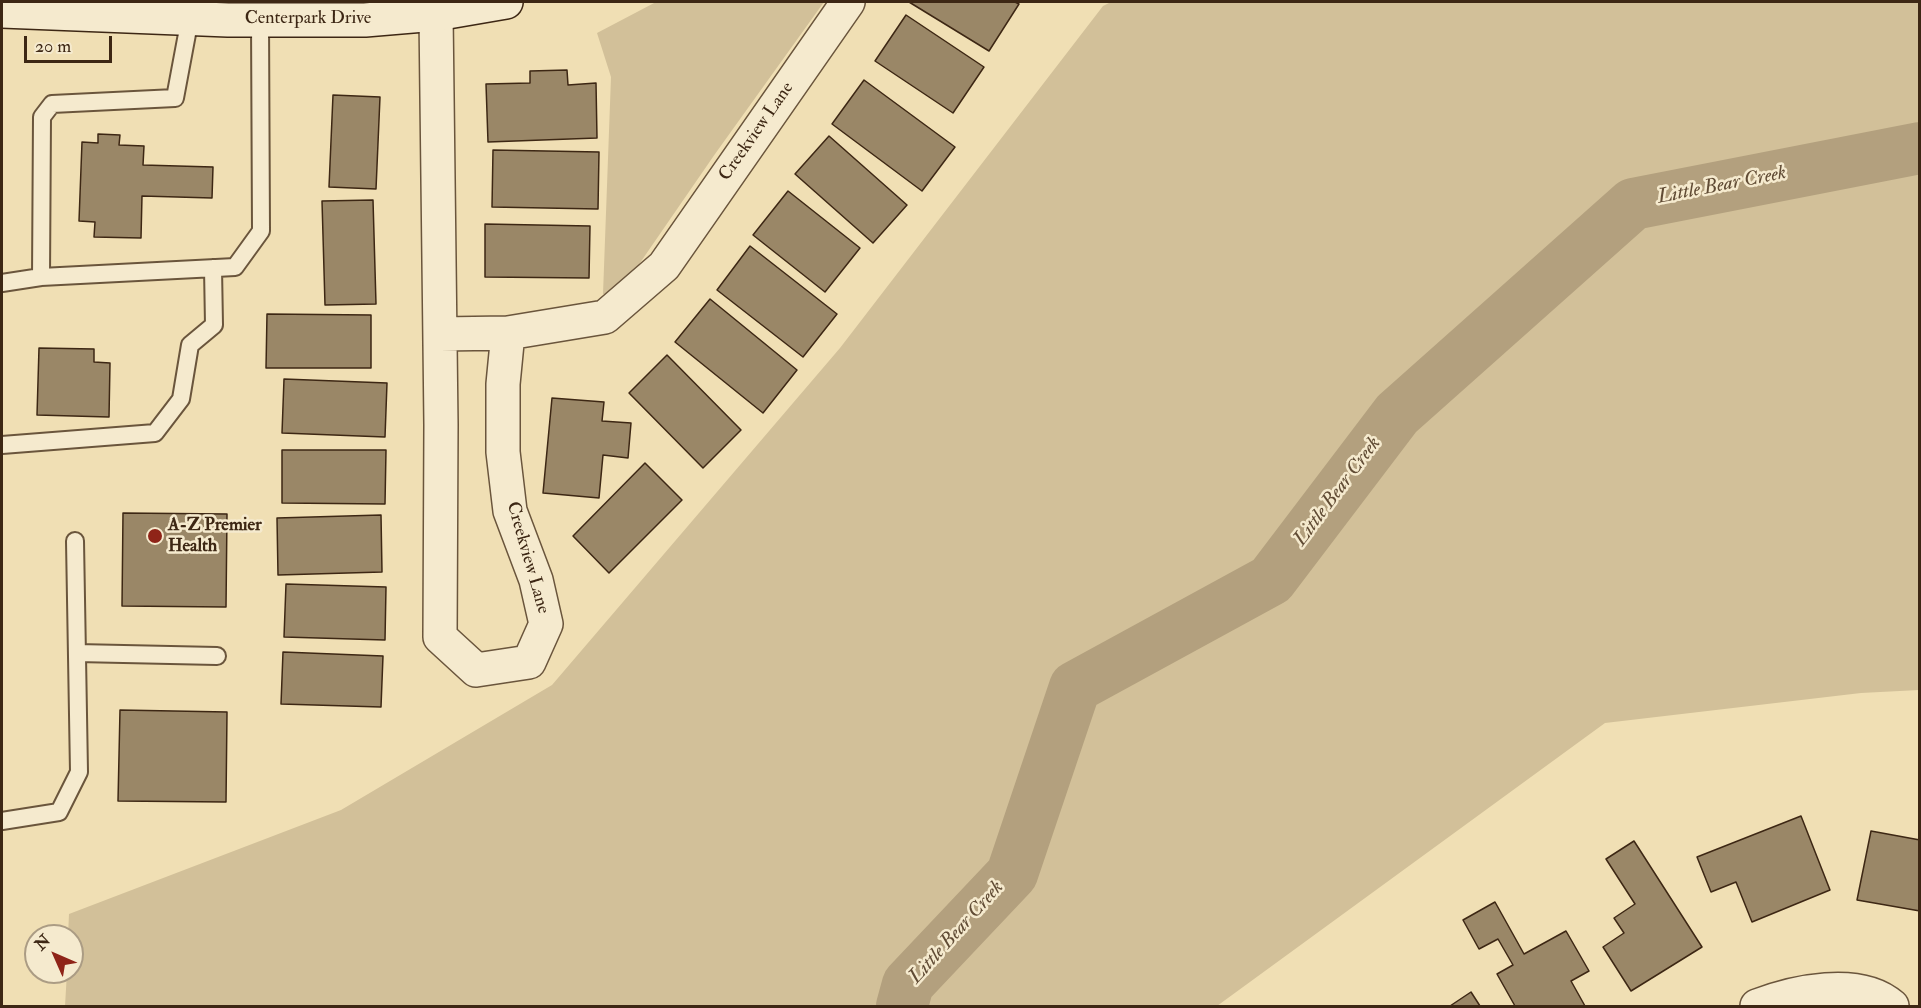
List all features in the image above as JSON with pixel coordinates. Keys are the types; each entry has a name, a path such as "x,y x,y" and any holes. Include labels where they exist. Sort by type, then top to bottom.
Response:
{"street":[{"name":"Centerpark Drive","path":"2,10 190,10 260,20 365,11 436,14 506,2"},
{"name":"Creekview Lane","path":"440,334 508,333 605,317 664,266 848,2"},
{"name":"Creekview Lane","path":"436,14 440,334 440,637 476,670 529,663 546,624 536,580 510,511 502,452 503,384 508,333"},
{"path":"1756,1006 1811,990 1863,991 1884,999 1892,1006"}],"lane":[{"path":"40,277 42,117 52,104 175,98 190,10"},
{"path":"2,283 40,277 234,267 261,231 260,20"},
{"path":"2,445 155,433 181,399 190,345 214,325 213,268"},
{"path":"2,821 59,812 79,772 75,541"},
{"path":"77,653 217,656"}],"shaded area":[{"path":"656,2 824,2 622,289 614,295 603,294 611,77 597,33"},
{"path":"1111,2 1919,2 1919,690 1861,693 1605,723 1217,1006 65,1006 66,984 84,984 84,924 69,924 69,914 341,810 552,685 840,348 1103,6"}],"building":[{"path":"909,2 1015,2 1019,4 989,51"},
{"path":"906,15 984,67 953,113 875,61"},
{"path":"567,70 568,85 596,83 597,138 488,142 486,84 530,83 530,71"},
{"path":"864,80 955,147 922,191 832,124"},
{"path":"333,95 380,97 376,189 329,187"},
{"path":"98,134 120,135 119,145 144,146 143,165 213,167 212,198 142,196 141,238 94,237 95,222 79,221 82,142 98,143"},
{"path":"829,136 907,205 873,243 795,174"},
{"path":"493,150 599,152 598,209 492,207"},
{"path":"788,191 860,248 825,292 753,235"},
{"path":"373,200 376,304 325,305 322,201"},
{"path":"485,224 590,226 589,278 485,277"},
{"path":"750,246 837,314 803,357 717,290"},
{"path":"710,299 797,370 763,413 675,342"},
{"path":"267,314 371,315 371,368 266,368"},
{"path":"39,348 94,349 94,362 110,363 109,417 37,415"},
{"path":"667,355 741,430 703,468 629,393"},
{"path":"284,379 387,383 385,437 282,433"},
{"path":"552,398 604,402 602,421 631,423 628,458 603,455 599,498 543,493"},
{"path":"282,450 386,450 385,504 282,503"},
{"path":"645,463 682,500 609,573 573,536"},
{"path":"123,513 227,514 226,607 122,606"},
{"path":"381,515 382,572 278,575 277,518"},
{"path":"286,584 386,587 385,640 284,637"},
{"path":"283,652 383,656 381,707 281,704"},
{"path":"120,710 227,712 226,802 118,801"},
{"path":"1801,816 1830,890 1752,922 1736,882 1711,892 1697,857"},
{"path":"1871,831 1920,840 1920,911 1857,900"},
{"path":"1634,841 1702,947 1631,991 1603,947 1624,933 1614,918 1635,904 1606,859"},
{"path":"1495,902 1524,954 1566,931 1589,971 1571,981 1585,1006 1515,1006 1497,974 1513,965 1498,939 1479,949 1463,920"},
{"path":"1471,992 1480,1006 1450,1006"}],"waterway":[{"name":"Little Bear Creek","path":"902,1006 908,984 1012,874 1075,687 1271,580 1397,414 1633,204 1920,148"}],"place":[{"name":"A-Z Premier Health","path":"155,536"}]}
